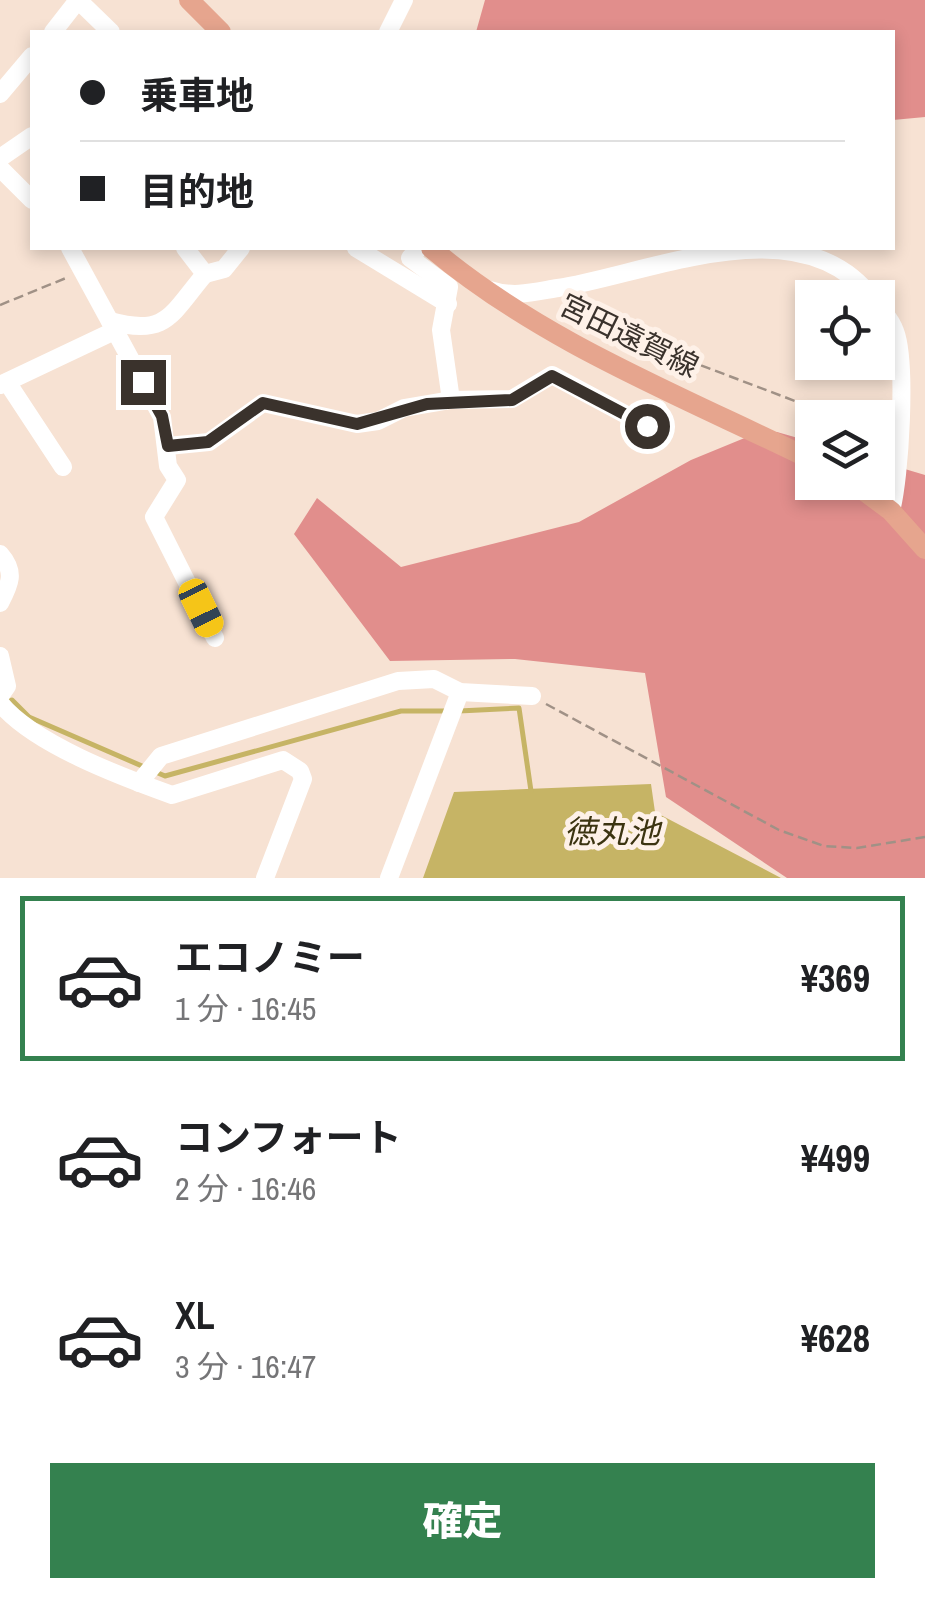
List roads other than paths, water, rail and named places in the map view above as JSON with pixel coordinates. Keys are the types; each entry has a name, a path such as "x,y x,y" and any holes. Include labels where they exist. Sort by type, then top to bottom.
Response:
{"main road":[{"path":"189,0 219,30"},
{"name":"宮田遠賀線","path":"433,250 475,285 525,318 795,452"},
{"path":"876,500 925,549"}],"street":[{"path":"55,30 78,0 109,30"},
{"path":"389,30 404,0"},
{"path":"0,94 30,58"},
{"path":"0,158 30,137"},
{"path":"0,168 30,198"},
{"path":"71,250 162,416 168,466 177,480 154,517 216,638"},
{"path":"187,250 205,274"},
{"path":"63,467 4,384 111,326 139,330 163,324 205,274 224,269 239,250"},
{"path":"359,250 448,304"},
{"path":"417,250 410,258 449,287 441,330 451,400"},
{"path":"475,285 509,296 602,281 726,250"},
{"path":"781,250 823,260 853,280"},
{"path":"891,511 900,480 902,358 895,331"},
{"path":"168,446 208,442 263,403 357,424 404,408 451,400 512,400 552,376 647,426 658,409"},
{"path":"0,554 11,571 11,582 0,603"},
{"path":"0,656 6,686 0,699 12,717 52,741 139,782 172,794 284,760 300,770 303,779 265,878"},
{"path":"139,782 161,756 398,681 434,679 460,692 532,696"},
{"path":"389,878 460,692"}],"water":[{"name":"徳丸池","path":"651,784 655,812 781,878 423,878 454,792"}],"waterway":[{"path":"7,703 12,700 29,717 165,776 401,711 448,711"},
{"path":"459,711 519,708 531,791"}]}
